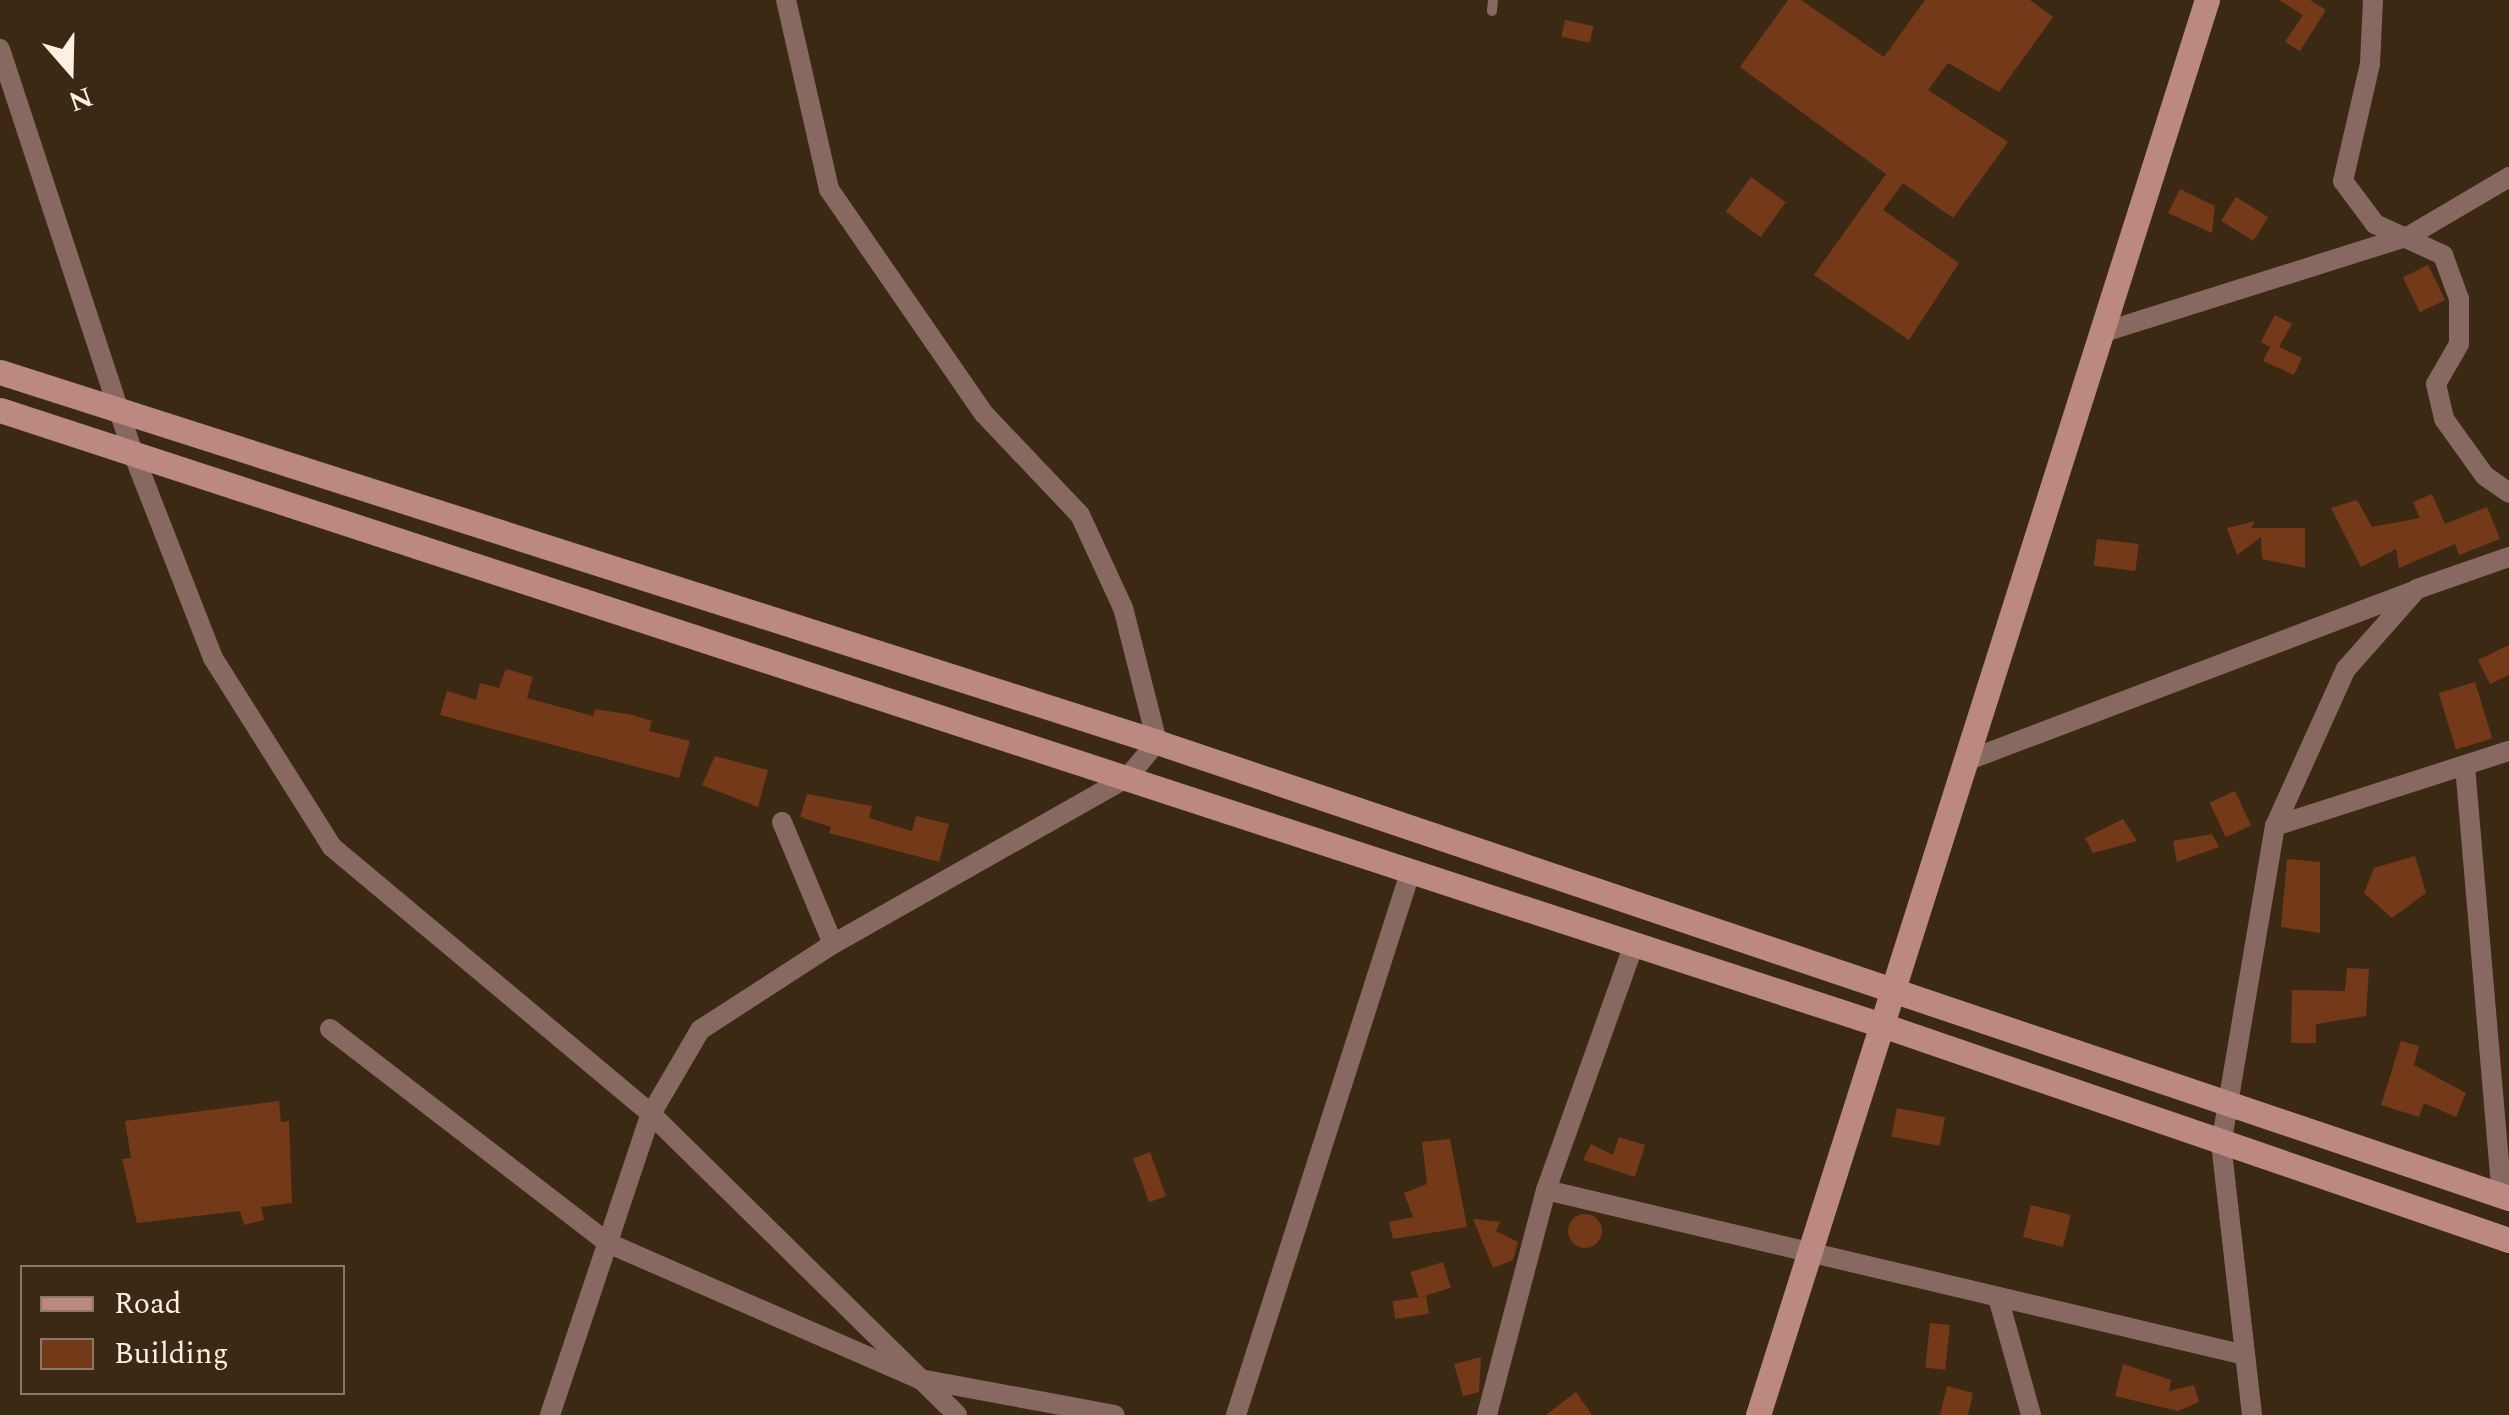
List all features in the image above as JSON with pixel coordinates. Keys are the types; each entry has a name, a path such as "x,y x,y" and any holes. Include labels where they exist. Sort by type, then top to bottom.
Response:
{"street":[{"path":"786,0 829,189 984,414 1080,515 1123,608 1157,742"},
{"path":"1758,1415 2206,0"},
{"path":"2373,0 2370,64 2343,181 2375,224 2409,236 2443,255 2459,299 2459,344 2436,384 2444,419 2485,476 2509,493"},
{"path":"0,50 132,453 213,658 332,848 651,1114 957,1415"},
{"path":"2102,333 2409,236 2509,177"},
{"path":"0,372 1157,742 2503,1190 2465,766"},
{"path":"0,410 1882,1025 2221,1145 2509,1240"},
{"path":"1966,761 2509,557"},
{"path":"614,608 626,572"},
{"path":"2252,1415 2221,1145 2275,826 2346,670 2416,589"},
{"path":"550,1415 651,1114 700,1030 832,944 1128,777 1157,742"},
{"path":"2275,826 2509,752"},
{"path":"782,822 832,944"},
{"path":"1236,1415 1411,870"},
{"path":"1487,1415 1546,1190 1634,944"},
{"path":"330,1029 608,1243 920,1379 1115,1415"},
{"path":"1546,1190 1999,1300 2245,1354"},
{"path":"1999,1300 2031,1415"}],"building":[{"path":"1788,0 1801,0 1884,57 1925,0 2030,0 2053,17 1999,92 1948,63 1928,90 2008,142 1953,218 1903,183 1883,210 1959,263 1909,340 1814,275 1886,174 1740,67"},
{"path":"2279,0 2310,0 2326,10 2300,51 2285,42 2303,15"},
{"path":"1565,20 1593,26 1590,43 1561,37"},
{"path":"1751,177 1786,202 1761,237 1726,212"},
{"path":"2180,189 2215,206 2212,233 2168,213"},
{"path":"2236,197 2268,217 2253,241 2221,221"},
{"path":"2428,265 2445,300 2420,312 2403,277"},
{"path":"2275,315 2292,324 2279,347 2302,358 2294,375 2263,361 2270,347 2261,342"},
{"path":"2432,494 2445,524 2487,507 2500,539 2459,555 2455,544 2399,568 2396,549 2361,567 2331,508 2357,500 2372,527 2420,518 2413,502"},
{"path":"2255,521 2251,528 2305,528 2305,568 2262,559 2261,537 2237,555 2227,528"},
{"path":"2097,539 2139,544 2135,571 2094,566"},
{"path":"2509,645 2509,675 2490,684 2478,660"},
{"path":"506,669 533,677 527,698 593,716 595,709 632,715 652,721 649,731 690,741 679,778 440,715 447,691 476,700 480,683 499,688"},
{"path":"2475,682 2492,738 2456,750 2439,693"},
{"path":"715,756 768,770 758,807 702,785"},
{"path":"2235,791 2251,825 2226,837 2210,803"},
{"path":"807,794 872,806 869,818 912,831 916,816 949,824 939,862 829,833 831,827 800,817"},
{"path":"2123,819 2137,841 2093,853 2085,838"},
{"path":"2212,834 2219,847 2177,862 2173,841"},
{"path":"2415,856 2426,893 2392,918 2364,893 2374,868"},
{"path":"2287,859 2320,862 2320,933 2281,927"},
{"path":"2347,968 2369,969 2366,1016 2316,1024 2316,1043 2291,1043 2292,990 2345,991"},
{"path":"2401,1041 2419,1046 2414,1065 2466,1093 2456,1117 2424,1103 2419,1117 2381,1105"},
{"path":"279,1101 281,1122 289,1121 292,1203 261,1207 264,1220 244,1225 240,1211 137,1223 122,1159 131,1158 125,1121"},
{"path":"1897,1108 1945,1117 1940,1146 1891,1136"},
{"path":"1619,1137 1645,1145 1635,1177 1583,1160 1591,1144 1613,1155"},
{"path":"1450,1139 1467,1227 1393,1239 1389,1222 1413,1217 1404,1193 1427,1184 1422,1142"},
{"path":"1150,1152 1166,1196 1149,1202 1133,1158"},
{"path":"2031,1205 2071,1215 2063,1247 2023,1237"},
{"path":"1585,1214 1597,1219 1602,1231 1597,1243 1585,1248 1573,1243 1568,1231 1573,1219"},
{"path":"1473,1219 1500,1222 1496,1231 1518,1242 1513,1260 1493,1268"},
{"path":"1443,1262 1451,1288 1418,1298 1410,1272"},
{"path":"1426,1296 1429,1314 1395,1319 1392,1301"},
{"path":"1930,1323 1950,1325 1945,1370 1925,1368"},
{"path":"1481,1357 1479,1392 1463,1396 1454,1364"},
{"path":"2123,1364 2171,1380 2169,1391 2194,1385 2199,1402 2178,1411 2115,1396"},
{"path":"1947,1386 1973,1393 1968,1415 1940,1415"},
{"path":"1576,1392 1592,1415 1546,1415"}]}
